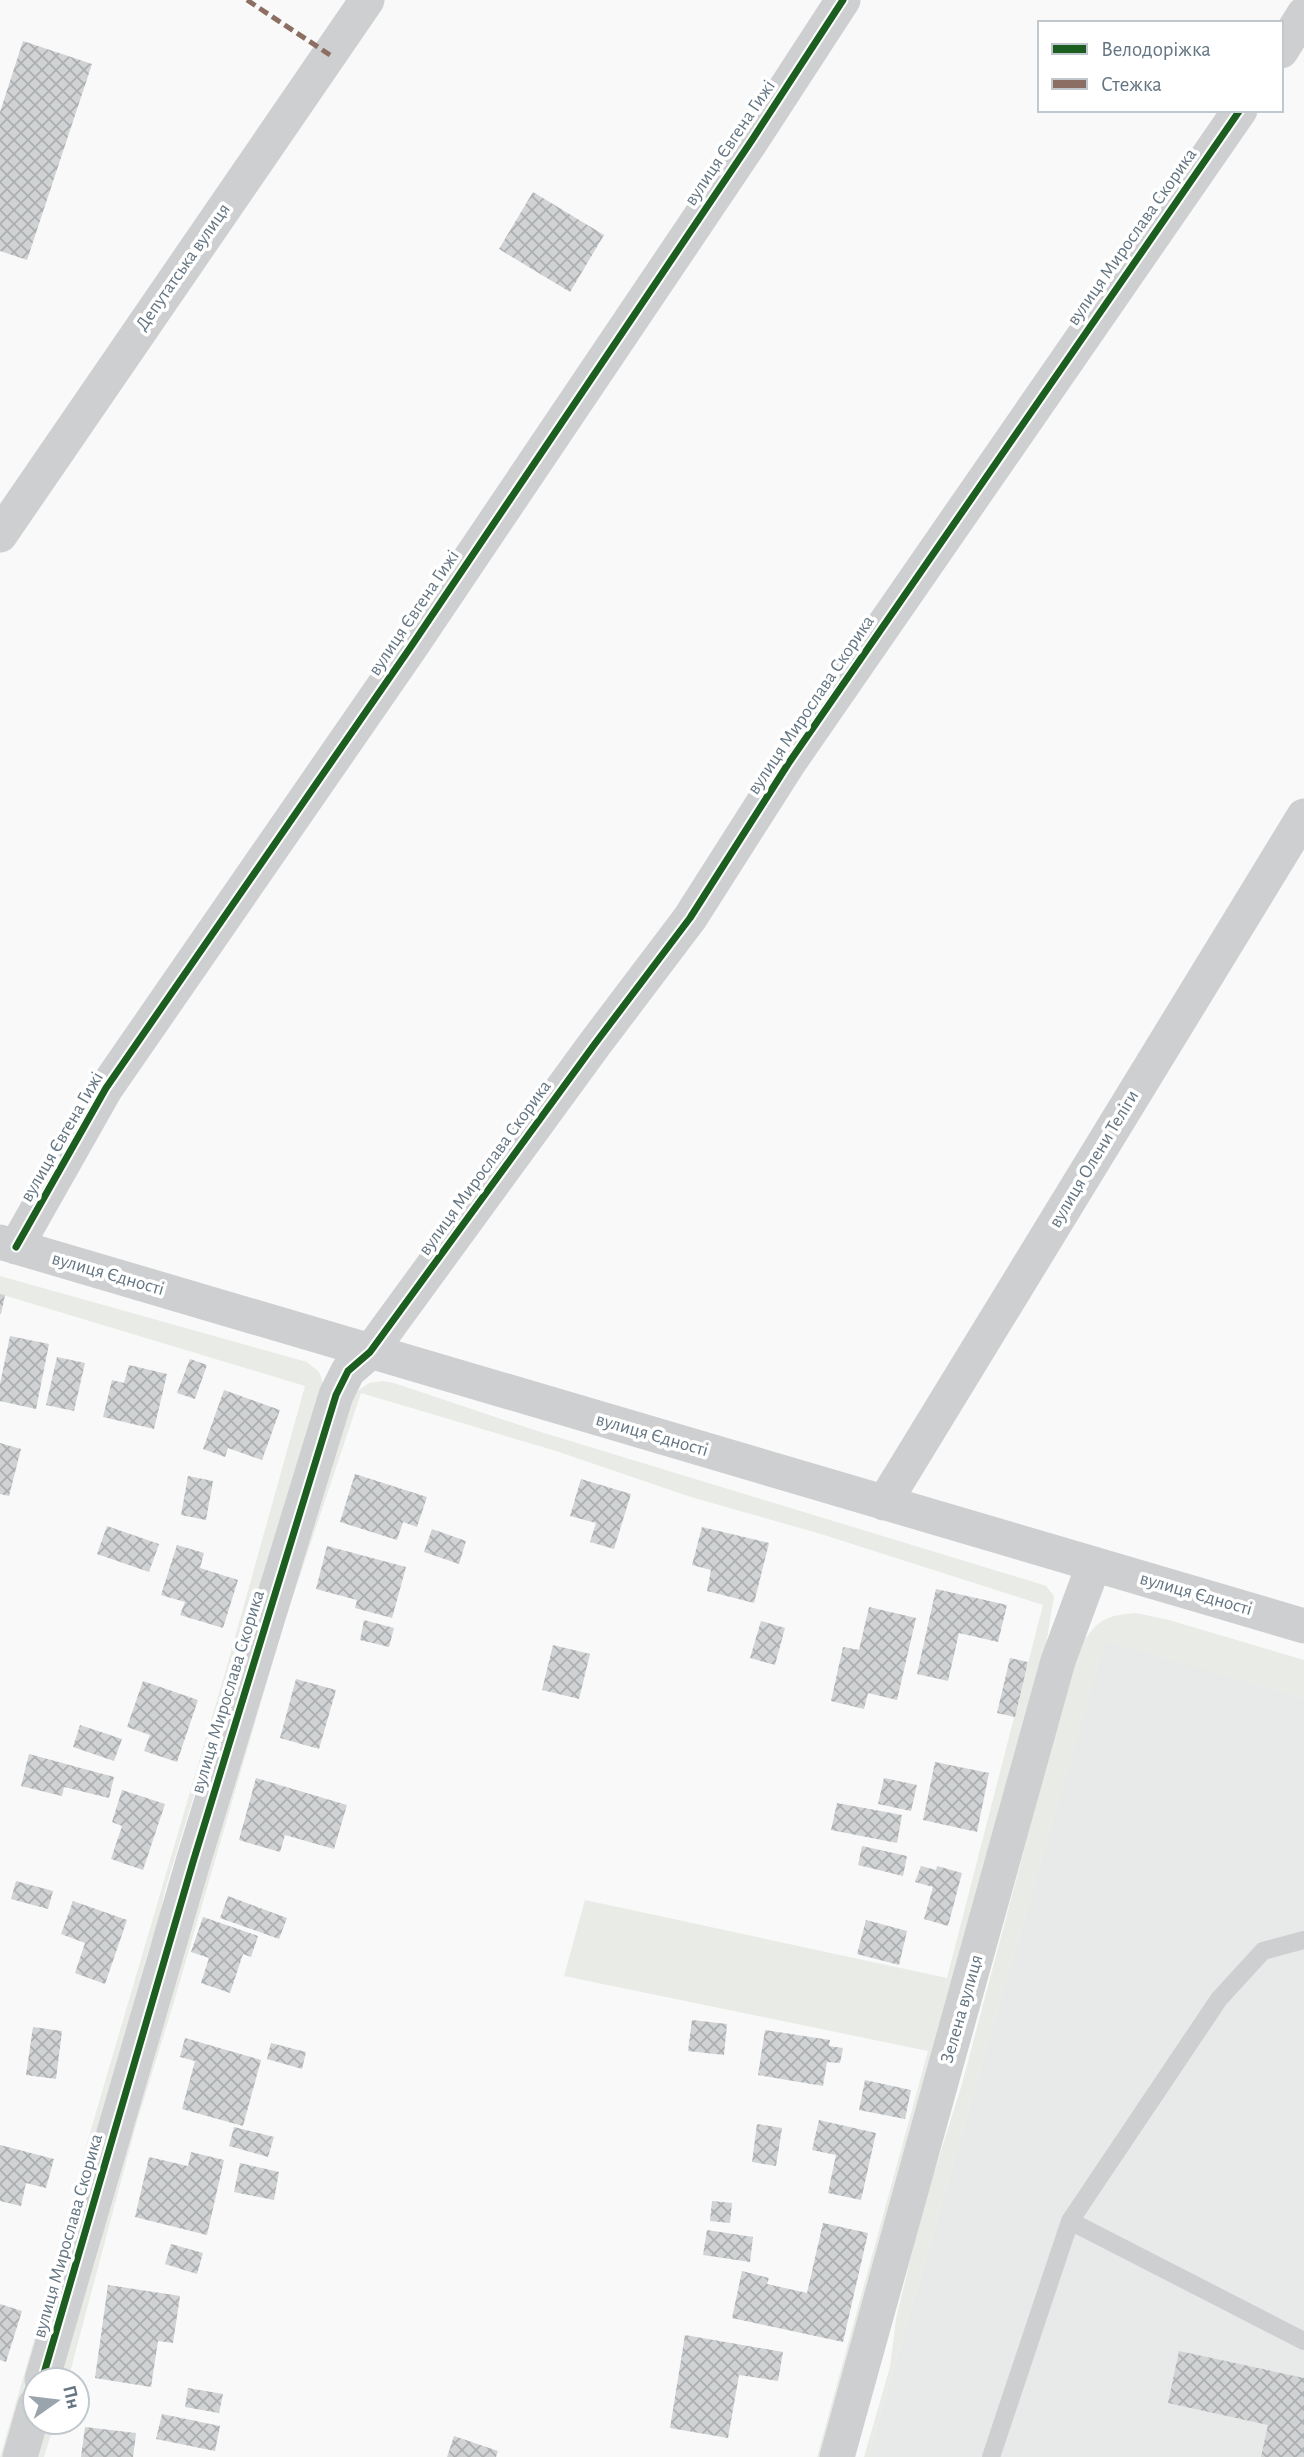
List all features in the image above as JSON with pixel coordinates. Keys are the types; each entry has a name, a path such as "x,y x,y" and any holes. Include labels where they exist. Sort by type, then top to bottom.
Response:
{"street":[{"name":"Депутатська вулиця","path":"0,535 367,0"},
{"name":"вулиця Євгена Гижі","path":"8,1245 106,1088 410,648 843,0"},
{"path":"1283,48 1304,14"},
{"name":"вулиця Мирослава Скорика","path":"46,2366 193,1862 336,1395 348,1371 370,1352 690,918 788,764 1239,112"},
{"name":"вулиця Олени Теліги","path":"884,1503 1304,816"},
{"name":"вулиця Єдності","path":"8,1245 1304,1626"},
{"name":"Зелена вулиця","path":"837,2457 1058,1661 1094,1564"},
{"path":"20,2457 26,2436"}],"lane":[{"path":"991,2457 1070,2221 1219,1999 1263,1951 1304,1940"},
{"path":"1070,2221 1304,2342"}],"shaded area":[{"path":"0,1276 307,1362 319,1372 323,1383 165,1890 100,2128 58,2260 87,2143 227,1666 305,1386 0,1294"},
{"path":"369,1383 394,1383 531,1429 1037,1583 1046,1586 1054,1596 1045,1651 825,2457 817,2457 928,2051 564,1976 585,1900 947,1978 1043,1605 821,1534 691,1497 556,1451 361,1393 284,1623 136,2125 72,2366 63,2366 97,2255 131,2123 350,1396"},
{"path":"1136,1613 1169,1620 1304,1660 1304,1698 1105,1642 868,2457 864,2457 890,2367 896,2319 922,2211 962,2084 1077,1650 1100,1622 1114,1616"},
{"path":"1105,1641 1304,1698 1304,2457 868,2457"},
{"path":"49,2289 52,2292 48,2321 34,2366 27,2366"},
{"path":"21,2385 21,2411 7,2457 0,2457"},
{"path":"42,2436 51,2436 44,2457 35,2457"}],"building":[{"path":"23,41 92,64 27,260 0,251 0,112"},
{"path":"533,192 604,235 570,292 499,249"},
{"path":"0,1294 5,1295 1,1314 0,1314"},
{"path":"10,1336 49,1344 36,1409 0,1401 0,1384"},
{"path":"57,1357 85,1363 74,1411 46,1405"},
{"path":"190,1359 207,1365 195,1399 177,1393"},
{"path":"129,1365 167,1374 154,1429 103,1417 112,1380 124,1383"},
{"path":"224,1390 280,1410 262,1460 228,1448 225,1457 203,1449"},
{"path":"0,1443 21,1449 9,1496 0,1494"},
{"path":"355,1474 427,1497 417,1527 403,1522 397,1540 340,1522"},
{"path":"188,1476 213,1481 206,1520 181,1515"},
{"path":"581,1479 631,1494 614,1549 590,1542 596,1523 570,1516"},
{"path":"107,1526 159,1544 149,1572 97,1554"},
{"path":"702,1527 769,1543 754,1603 707,1591 711,1570 692,1565"},
{"path":"432,1529 466,1541 459,1564 424,1552"},
{"path":"177,1545 204,1553 200,1568 238,1580 223,1628 180,1615 185,1602 161,1595"},
{"path":"327,1546 406,1567 392,1618 355,1608 357,1600 316,1589"},
{"path":"936,1589 1007,1605 998,1642 959,1633 948,1681 917,1674"},
{"path":"869,1607 916,1618 897,1700 868,1693 864,1709 831,1701 843,1647 859,1650"},
{"path":"364,1620 394,1628 389,1647 360,1640"},
{"path":"761,1621 785,1628 775,1665 750,1658"},
{"path":"553,1645 590,1654 579,1699 542,1690"},
{"path":"1010,1658 1028,1662 1015,1717 997,1713"},
{"path":"296,1679 336,1690 319,1749 280,1738"},
{"path":"143,1681 198,1700 177,1762 144,1751 150,1735 127,1727"},
{"path":"80,1725 122,1739 114,1761 73,1747"},
{"path":"29,1754 114,1777 109,1798 64,1787 62,1796 21,1786"},
{"path":"935,1762 989,1773 977,1832 923,1820"},
{"path":"256,1778 347,1805 334,1849 285,1835 280,1852 239,1840"},
{"path":"884,1778 917,1785 911,1811 878,1804"},
{"path":"122,1790 165,1804 143,1870 111,1859 122,1826 112,1822"},
{"path":"837,1803 902,1815 897,1843 831,1830"},
{"path":"862,1846 907,1856 903,1876 858,1865"},
{"path":"921,1866 936,1870 937,1866 962,1873 948,1926 924,1919 933,1887 915,1882"},
{"path":"16,1881 53,1891 48,1909 11,1899"},
{"path":"228,1896 287,1918 279,1939 220,1918"},
{"path":"73,1901 127,1920 105,1984 75,1973 85,1943 61,1934"},
{"path":"203,1917 258,1936 251,1957 243,1954 230,1993 201,1983 209,1958 191,1952"},
{"path":"866,1920 907,1931 899,1965 857,1954"},
{"path":"692,2020 727,2024 724,2055 688,2051"},
{"path":"33,2027 62,2031 56,2079 26,2075"},
{"path":"765,2030 830,2040 829,2046 843,2048 840,2063 827,2062 823,2086 758,2075"},
{"path":"185,2038 261,2060 243,2126 182,2109 195,2061 180,2057"},
{"path":"271,2043 306,2052 302,2069 267,2059"},
{"path":"865,2080 911,2090 905,2119 859,2110"},
{"path":"819,2120 876,2133 861,2200 828,2193 836,2155 812,2150"},
{"path":"757,2124 782,2128 776,2166 752,2162"},
{"path":"234,2127 274,2137 268,2157 229,2146"},
{"path":"0,2145 54,2159 46,2188 26,2183 21,2206 0,2201"},
{"path":"191,2152 224,2160 207,2235 135,2217 149,2157 188,2166"},
{"path":"240,2163 279,2172 274,2200 234,2192"},
{"path":"712,2201 732,2203 730,2223 710,2221"},
{"path":"823,2223 868,2233 843,2342 732,2318 742,2271 769,2278 767,2284 807,2293"},
{"path":"707,2230 753,2237 750,2262 703,2255"},
{"path":"171,2244 203,2253 197,2274 165,2264"},
{"path":"108,2285 180,2296 173,2343 158,2341 151,2387 95,2378"},
{"path":"0,2304 22,2311 6,2362 0,2360"},
{"path":"685,2335 783,2352 778,2381 739,2375 728,2438 670,2428"},
{"path":"1179,2351 1304,2378 1304,2457 1261,2457 1268,2425 1168,2403"},
{"path":"188,2388 223,2394 219,2413 185,2407"},
{"path":"162,2414 220,2426 215,2451 156,2439"},
{"path":"91,2428 136,2433 133,2457 81,2457 84,2436 91,2436"},
{"path":"454,2436 498,2451 496,2457 447,2457"}],"marked path":[{"path":"247,0 330,55"}],"cycle path":[{"path":"16,1247 106,1088 410,648 752,140 843,0"},
{"path":"46,2366 193,1862 336,1395 348,1371 370,1352 690,918 788,764 1239,112"}]}
